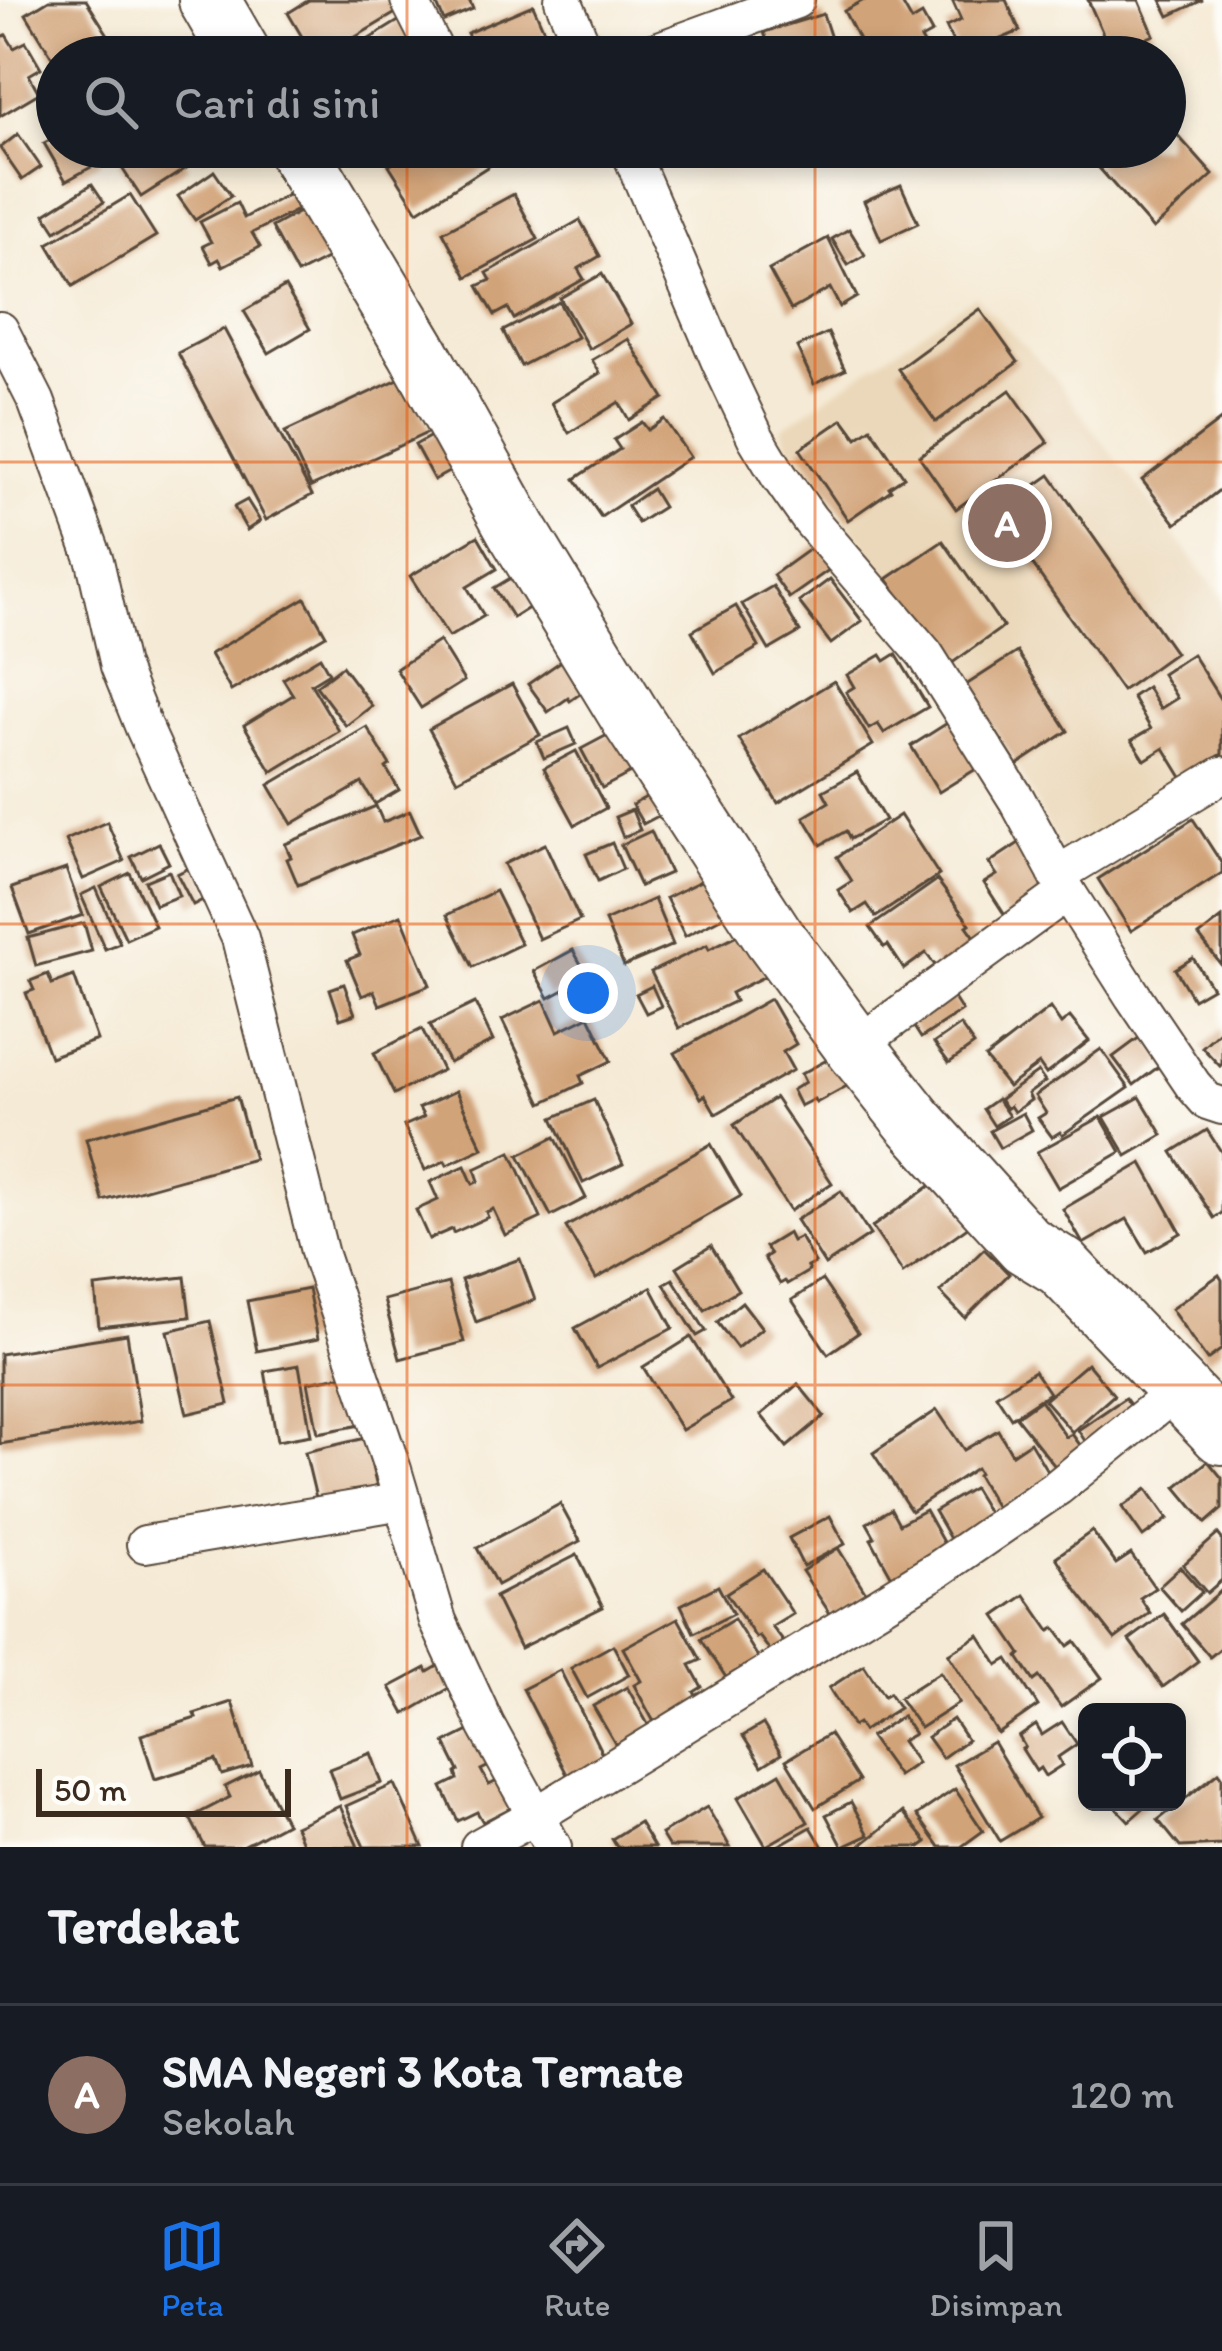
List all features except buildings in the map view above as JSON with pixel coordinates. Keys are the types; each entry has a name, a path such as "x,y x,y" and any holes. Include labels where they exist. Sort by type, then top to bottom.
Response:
{"highway":[{"path":"209,0 230,36"},
{"path":"309,168 517,530 630,716 774,937 913,1120 1222,1433"}],"street":[{"path":"409,0 427,36"},
{"path":"563,0 571,36"},
{"path":"697,36 796,0"},
{"path":"637,168 756,438 810,520 925,654 1017,800 1062,883 1193,1085 1207,1101 1222,1106"},
{"path":"0,330 36,401 95,561 127,687 240,938 320,1255 438,1621 461,1675 544,1831"},
{"path":"855,1048 1062,883 1222,776"},
{"path":"479,1847 544,1831 1058,1487 1178,1389"},
{"path":"145,1544 403,1502"}],"shaded area":[{"path":"975,296 1052,375 1222,597 1222,761 1064,858 978,689 790,450 782,428"}],"place":[{"name":"SMA Negeri 3 Kota Ternate","path":"1007,523"}]}
